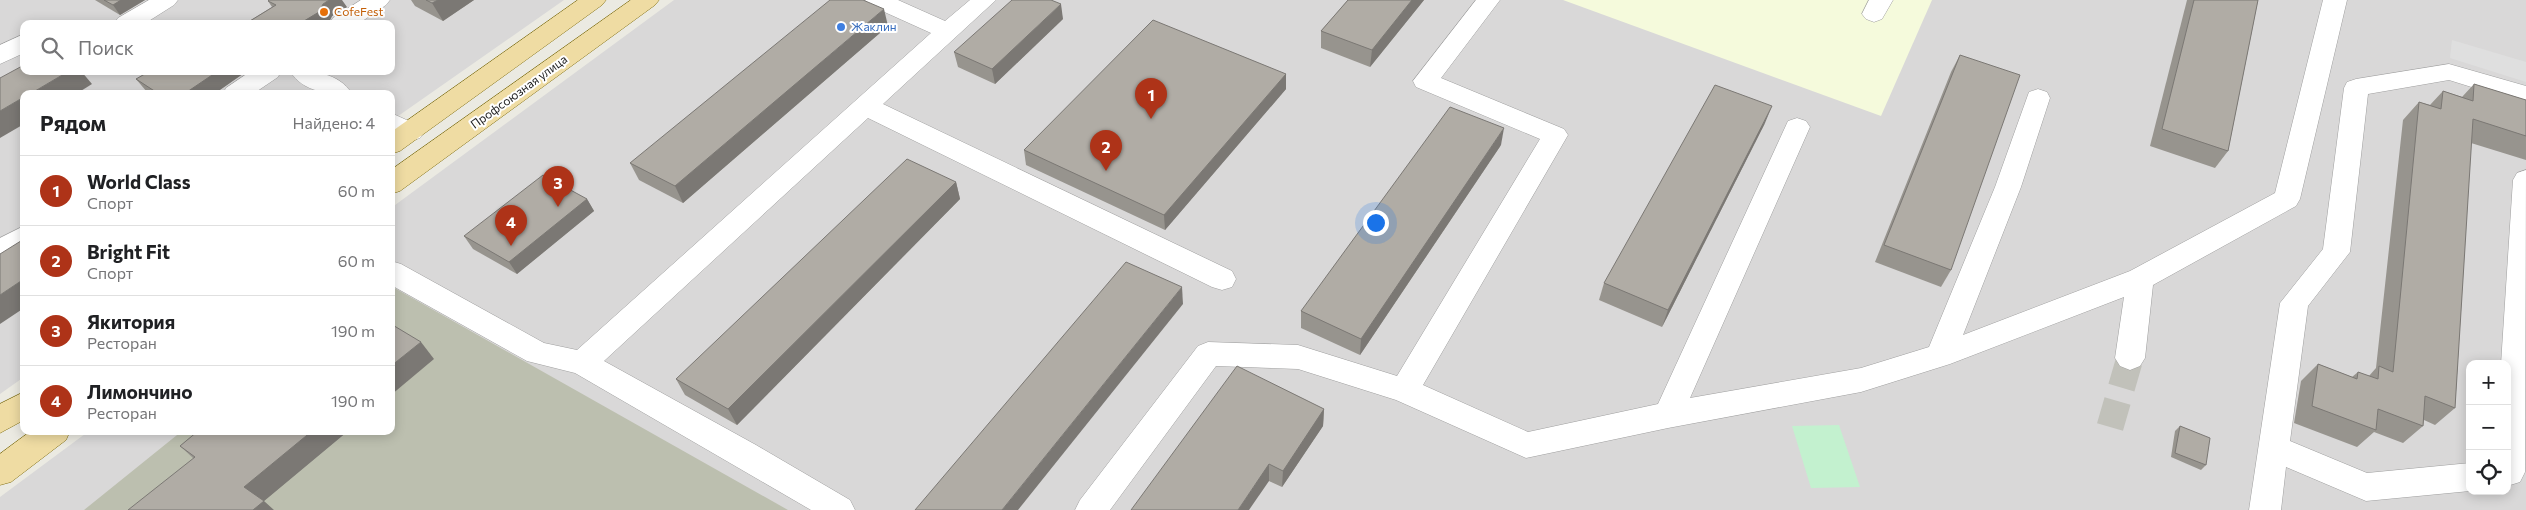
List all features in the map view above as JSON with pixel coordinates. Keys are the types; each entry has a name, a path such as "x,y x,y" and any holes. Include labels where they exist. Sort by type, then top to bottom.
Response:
{"main road":[{"path":"398,133 594,0"},
{"name":"Профсоюзная улица","path":"395,181 647,0"},
{"path":"0,420 20,407"},
{"path":"0,472 49,435"}],"lane":[{"path":"133,20 166,0"},
{"path":"348,20 378,0"},
{"path":"878,0 948,31"},
{"path":"582,363 984,0"},
{"path":"1404,390 1555,135 1425,81 1488,0"},
{"path":"1090,510 1208,354 1298,357 1404,390 1526,445 1668,415 1861,380 1940,356 2140,279 2288,199 2335,0"},
{"path":"0,56 20,44"},
{"path":"2265,510 2294,303 2336,252 2356,88 2449,72 2526,95"},
{"path":"241,90 263,75"},
{"path":"309,75 333,90"},
{"path":"1940,356 2008,187 2038,98"},
{"path":"866,106 1222,279"},
{"path":"1668,415 1796,127"},
{"path":"2510,450 2526,180"},
{"path":"0,252 20,239"},
{"path":"395,274 537,353 582,363 745,454 839,510"},
{"path":"2130,358 2140,279"},
{"path":"2274,448 2366,487 2466,476"}],"shaded area":[{"path":"0,0 564,0 395,118 395,90 20,90 20,380 0,394"},
{"path":"674,0 2526,0 2526,510 0,510 0,497 84,435 395,435 395,205"},
{"path":"1563,0 1932,0 1881,116"},
{"path":"2452,40 2526,62 2526,82 2450,58"},
{"path":"395,288 788,510 84,510 177,435 395,435"},
{"path":"1839,425 1860,487 1811,488 1792,426"}],"building":[{"path":"104,0 121,0 113,5"},
{"path":"329,0 323,4 319,12 306,20 252,20 276,5 268,1"},
{"path":"426,0 438,0 432,3"},
{"path":"830,0 863,0 884,9 675,186 630,163"},
{"path":"1012,0 1051,0 1061,4 992,69 954,52"},
{"path":"1348,0 1412,0 1372,50 1321,31"},
{"path":"2194,0 2258,0 2228,151 2162,129"},
{"path":"1153,20 1286,74 1164,215 1024,150"},
{"path":"1960,55 2020,75 1951,270 1884,245"},
{"path":"20,67 20,75 62,75 37,90 20,90 20,99 0,111 0,78"},
{"path":"143,75 212,75 190,90 153,90 136,79"},
{"path":"2474,84 2526,100 2526,136 2473,119 2455,408 2425,396 2423,426 2378,409 2376,430 2312,406 2318,364 2357,379 2358,372 2378,379 2379,366 2393,372 2419,102 2441,109 2443,91 2473,101"},
{"path":"1715,85 1772,106 1668,310 1604,283"},
{"path":"1450,107 1504,128 1361,339 1301,311"},
{"path":"907,159 956,182 728,409 676,379"},
{"path":"543,175 587,199 509,262 464,236"},
{"path":"20,242 20,282 0,295 0,254"},
{"path":"1126,262 1182,287 1002,510 915,510"},
{"path":"395,326 421,342 395,363"},
{"path":"1237,366 1324,409 1283,471 1269,464 1238,510 1131,510"},
{"path":"2180,426 2210,438 2206,465 2175,453"},
{"path":"193,435 307,435 244,487 264,501 253,510 128,510 195,457 180,446"}],"tunnel":[{"path":"2110,427 2130,358"}],"place":[{"name":"CofeFest","path":"324,12"},
{"name":"Жаклин","path":"841,27"},
{"name":"World Class","path":"1151,119"},
{"name":"Bright Fit","path":"1106,171"},
{"name":"Якитория","path":"558,207"},
{"name":"Лимончино","path":"511,246"}]}
